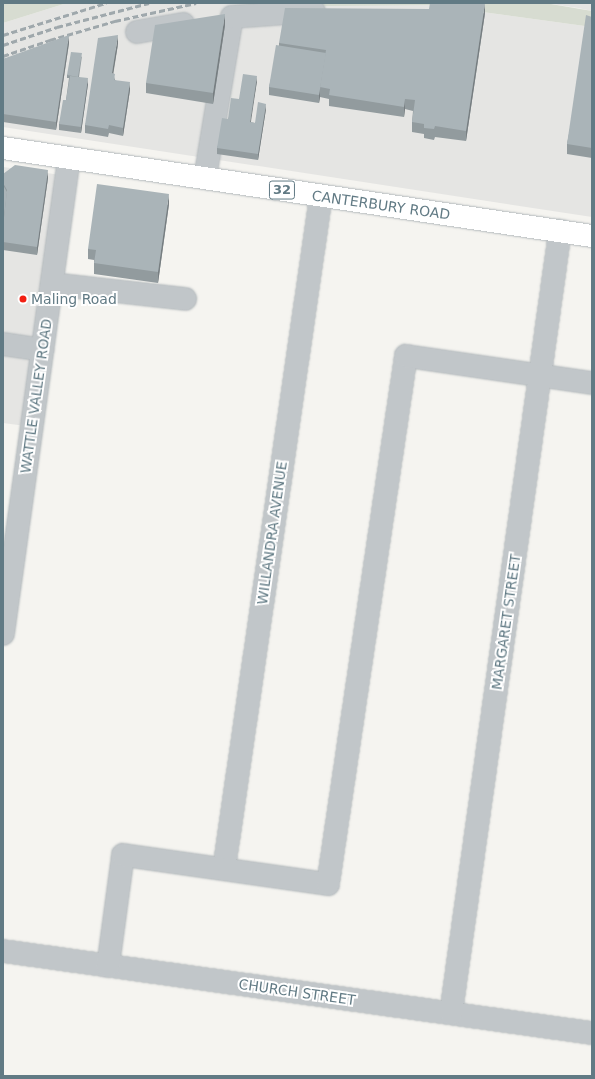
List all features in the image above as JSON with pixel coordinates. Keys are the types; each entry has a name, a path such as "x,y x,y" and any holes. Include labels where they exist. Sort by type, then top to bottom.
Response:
{"main road":[{"name":"CANTERBURY ROAD","path":"3,148 592,236"}],"street":[{"path":"137,32 216,19 333,11"},
{"path":"205,178 216,19"},
{"name":"WATTLE VALLEY ROAD","path":"3,634 69,158"},
{"name":"WILLANDRA AVENUE","path":"224,869 321,196"},
{"name":"MARGARET STREET","path":"452,1014 560,231"},
{"path":"52,284 185,299"},
{"path":"3,344 43,350"},
{"path":"108,966 123,855 328,884 406,356 592,382"},
{"name":"CHURCH STREET","path":"3,952 592,1033"}],"shaded area":[{"path":"3,3 67,3 3,23"},
{"path":"67,3 431,5 592,27 592,217 3,127 3,23"},
{"path":"280,3 545,3 592,11 592,27 431,5 331,6 280,5"},
{"path":"545,3 592,3 592,11 578,8"},
{"name":"Maling Road","path":"3,167 61,175 26,426 3,423"}],"building":[{"path":"430,3 485,3 466,131 435,126 434,129 424,128 424,124 412,122 415,100 405,99 404,107 329,95 330,89 320,87 326,50 279,43 285,8 429,9"},
{"path":"225,14 213,93 146,83 155,25"},
{"path":"586,15 592,17 592,148 567,144"},
{"path":"69,35 56,122 3,114 3,59"},
{"path":"118,35 112,73 115,74 114,80 130,82 123,128 109,125 108,129 85,125 98,38"},
{"path":"276,45 326,53 319,95 269,87"},
{"path":"71,52 82,53 78,77 67,75"},
{"path":"243,74 257,76 250,122 255,123 258,102 266,104 258,154 217,148 222,118 228,119 231,98 239,99"},
{"path":"70,76 88,78 81,127 59,124 63,100 66,100"},
{"path":"15,165 48,170 37,247 3,242 3,226 7,190 3,183 3,174"},
{"path":"97,184 169,194 158,272 94,263 96,250 88,249"},
{"path":"3,185 7,192 3,225"}],"railway":[{"path":"3,35 106,3"},
{"path":"3,45 57,27 149,3"},
{"path":"3,56 50,40 115,21 196,3"}],"place":[{"name":"Maling Road","path":"23,299"}]}
